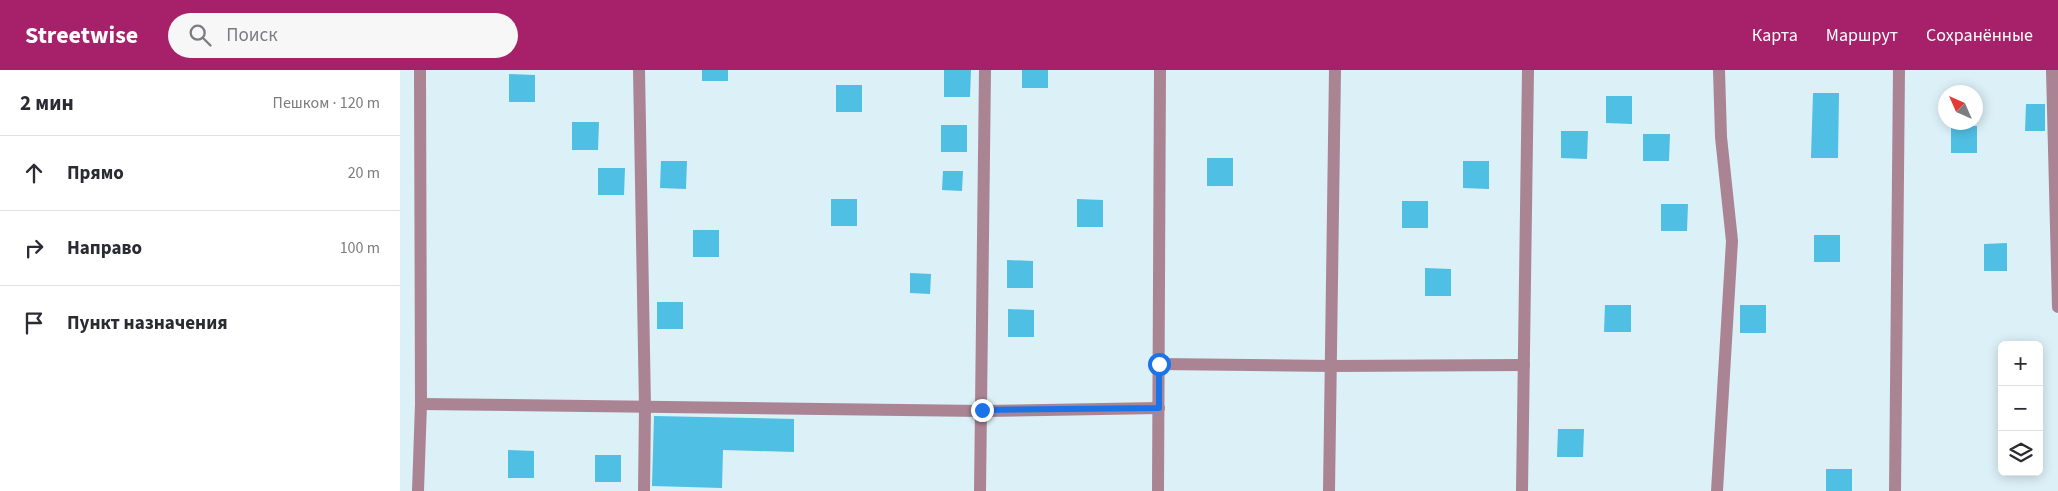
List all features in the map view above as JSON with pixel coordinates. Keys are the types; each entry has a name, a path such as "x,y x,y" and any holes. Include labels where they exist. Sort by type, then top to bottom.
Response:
{"street":[{"path":"418,491 421,404 420,70"},
{"path":"639,70 645,407 644,491"},
{"path":"980,491 985,70"},
{"path":"1158,491 1160,70"},
{"path":"1329,491 1335,70"},
{"path":"1522,491 1528,70"},
{"path":"1717,491 1732,241 1721,137 1719,70"},
{"path":"1895,491 1899,70"},
{"path":"2052,70 2058,307"},
{"path":"1159,364 1331,366 1524,365"},
{"path":"421,404 982,410 1159,408"}],"building":[{"path":"702,70 728,70 728,81 702,81"},
{"path":"944,70 971,70 970,97 944,97"},
{"path":"1022,70 1048,70 1048,88 1022,88"},
{"path":"509,74 535,75 535,102 509,102"},
{"path":"836,85 862,85 862,112 836,112"},
{"path":"1813,93 1839,93 1838,158 1811,158"},
{"path":"1606,96 1632,96 1632,124 1606,123"},
{"path":"2026,104 2045,104 2045,131 2025,131"},
{"path":"572,122 599,122 598,150 572,150"},
{"path":"941,125 967,125 967,152 941,152"},
{"path":"1951,130 1977,130 1977,153 1951,153"},
{"path":"1561,131 1588,131 1587,159 1561,158"},
{"path":"1643,134 1670,134 1669,161 1643,161"},
{"path":"1207,158 1233,158 1233,186 1207,186"},
{"path":"661,161 687,161 686,189 660,188"},
{"path":"1463,161 1489,161 1489,189 1463,188"},
{"path":"598,168 625,168 624,195 598,195"},
{"path":"943,171 963,171 962,191 942,190"},
{"path":"831,199 857,199 857,226 831,226"},
{"path":"1077,199 1103,200 1103,227 1077,227"},
{"path":"1402,201 1428,201 1428,228 1402,228"},
{"path":"1661,204 1688,204 1687,231 1661,231"},
{"path":"693,230 719,230 719,257 693,257"},
{"path":"1814,235 1840,235 1840,262 1814,262"},
{"path":"2007,243 2007,271 1984,271 1984,244"},
{"path":"1007,260 1033,261 1033,288 1007,288"},
{"path":"1425,268 1451,269 1451,296 1425,296"},
{"path":"910,273 931,274 930,294 910,293"},
{"path":"657,302 683,302 683,329 657,329"},
{"path":"1605,305 1631,305 1631,332 1604,332"},
{"path":"1740,305 1766,305 1766,333 1740,333"},
{"path":"1008,309 1034,310 1034,337 1008,337"},
{"path":"654,416 794,419 794,452 723,450 722,488 652,486"},
{"path":"1558,429 1584,429 1583,457 1557,457"},
{"path":"508,450 534,451 534,478 508,478"},
{"path":"595,455 621,455 621,482 595,482"},
{"path":"1826,469 1852,469 1852,491 1826,491"}],"route":[{"path":"982,410 1159,408 1159,364"}]}
